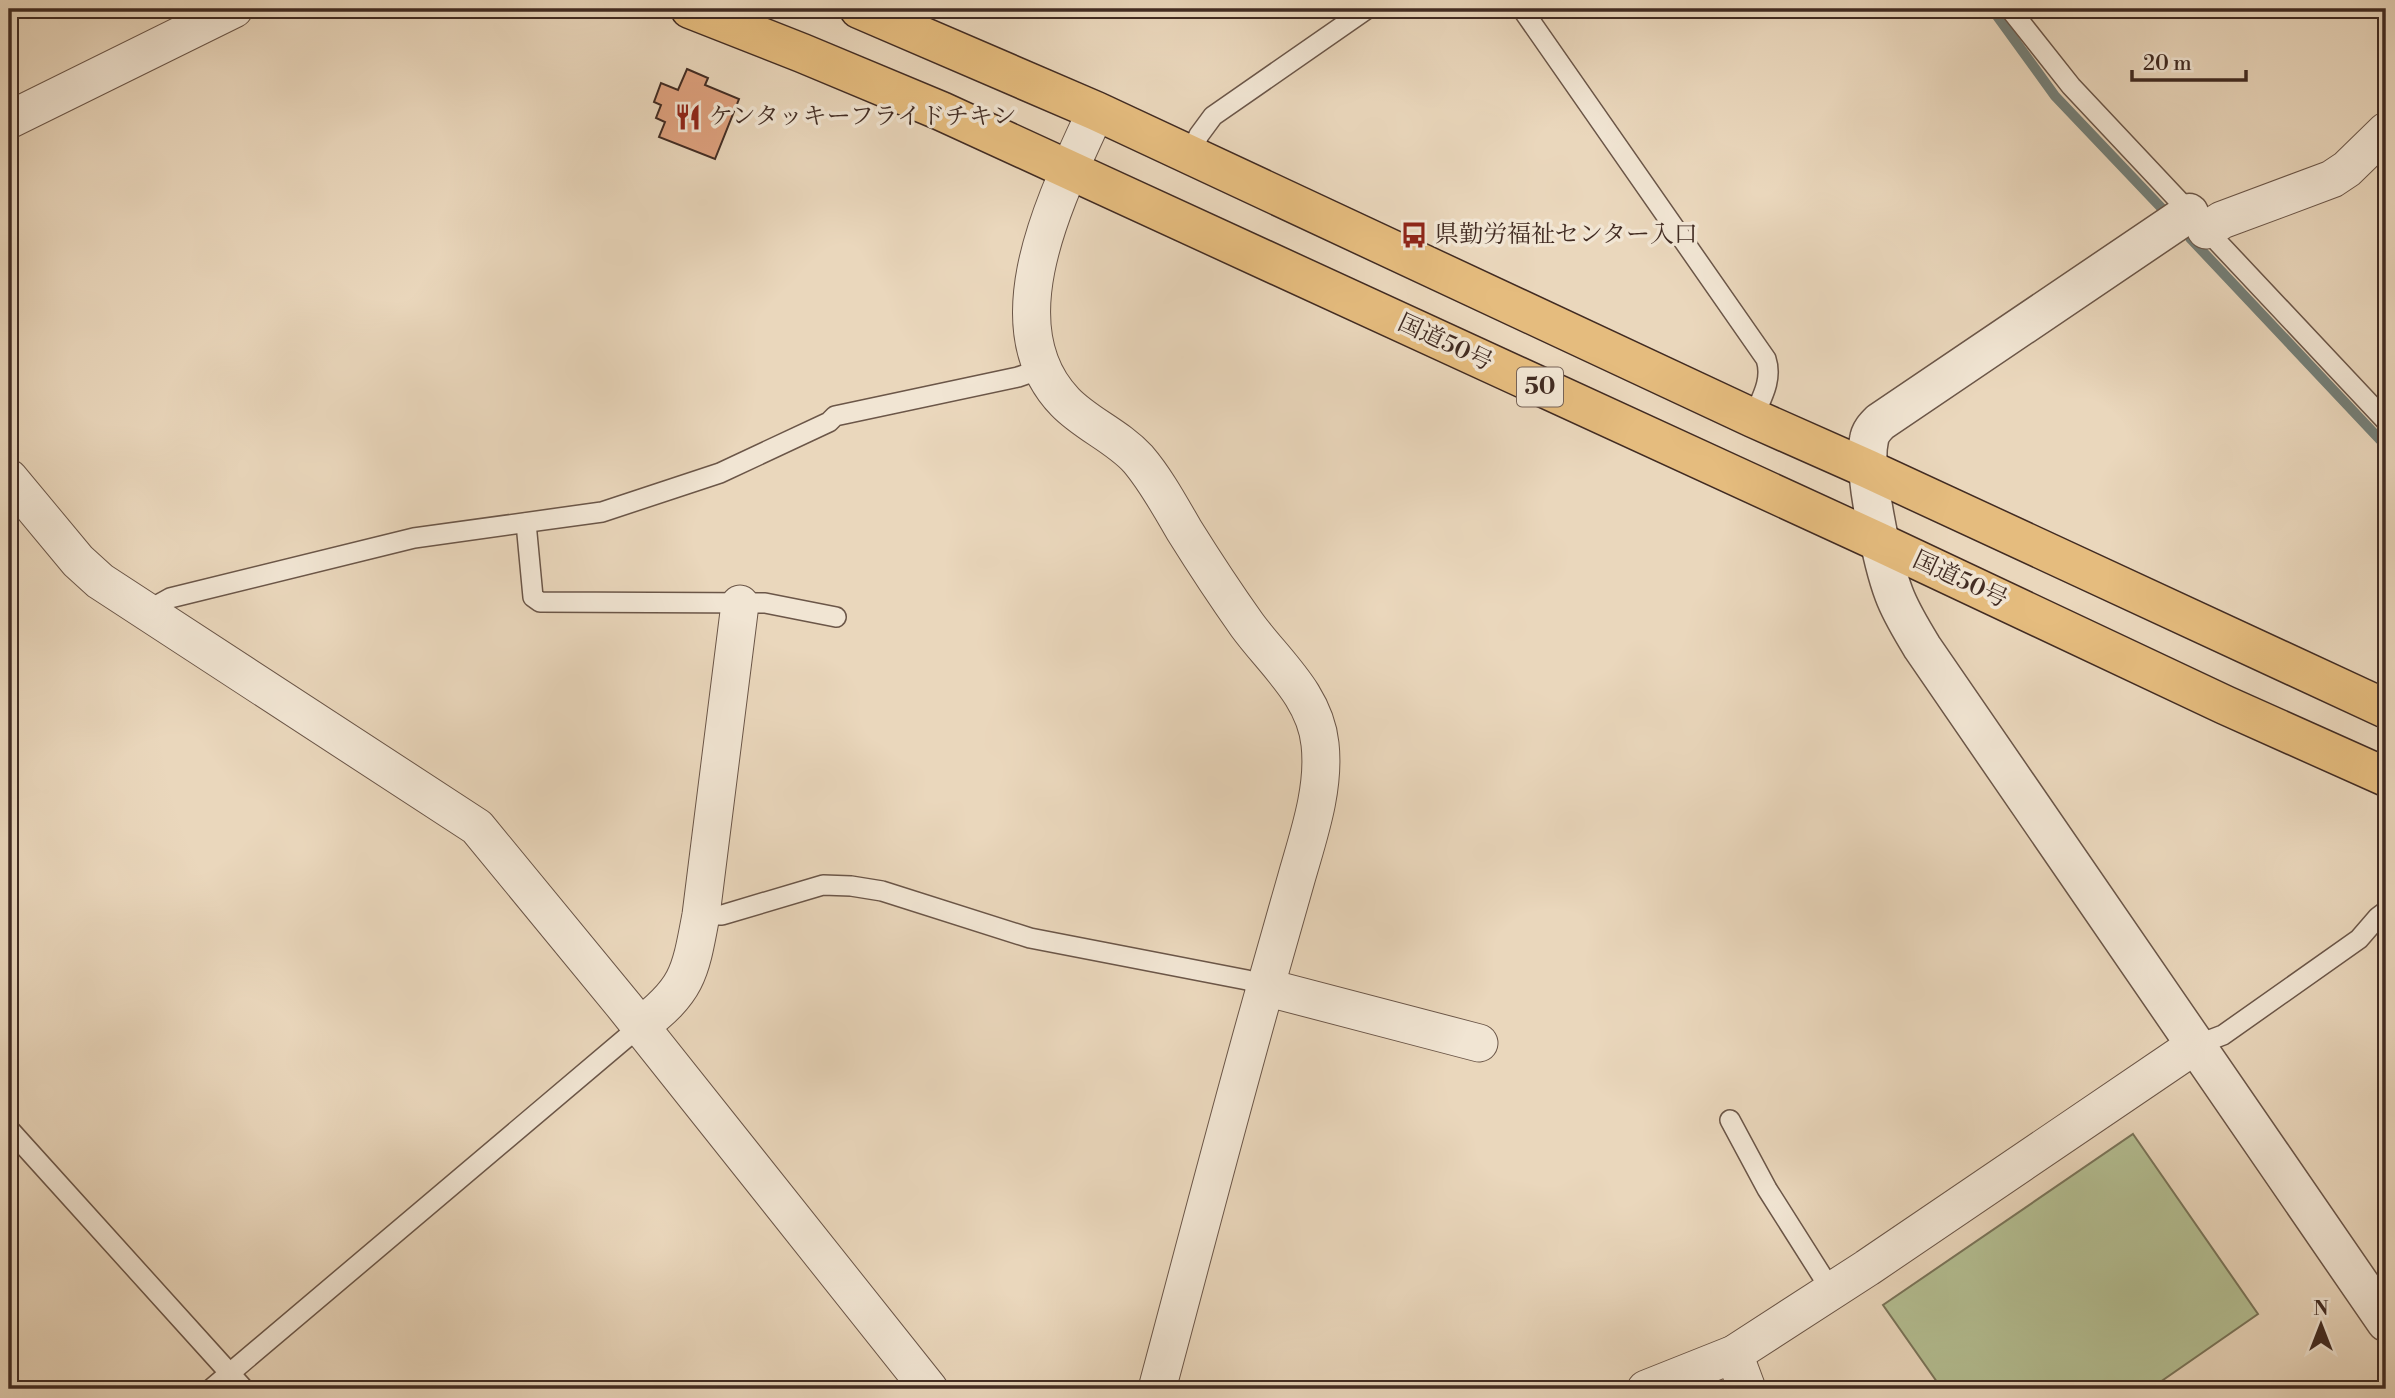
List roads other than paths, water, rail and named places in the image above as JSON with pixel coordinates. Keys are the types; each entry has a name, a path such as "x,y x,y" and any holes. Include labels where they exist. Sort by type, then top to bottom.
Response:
{"highway":[{"name":"国道50号","path":"690,9 857,75 1069,169 1880,542 2213,700 2386,777"},
{"name":"50","path":"859,9 1096,111 1752,418 2386,709"}],"street":[{"path":"9,120 234,9"},
{"path":"1096,111 1051,214 1037,271 1031,307 1033,342 1041,369 1067,404 1135,456 1151,476 1217,583 1252,632 1297,686 1312,713 1320,743 1320,777 1310,831 1265,987 1157,1389"},
{"path":"2386,131 2347,169 2332,179 2222,220 2197,222 1881,422 1869,438 1868,469 1880,542 1894,594 1922,647 2386,1322"},
{"path":"9,478 78,561 100,581 477,827 929,1389"},
{"path":"639,1027 663,1009 677,994 692,963 701,915 740,604"},
{"path":"1265,987 1479,1043"},
{"path":"1646,1389 1734,1354 1867,1269 2194,1046"},
{"path":"1734,1354 1747,1389"}],"lane":[{"path":"1190,155 1199,135 1213,116 1367,9"},
{"path":"1522,9 1766,359 1770,370 1752,418"},
{"path":"2010,9 2071,86 2386,421"},
{"path":"152,614 161,603 170,598 414,538 602,512 720,473 849,411 1018,377 1041,369"},
{"path":"526,523 533,597 540,602 765,603 836,617"},
{"path":"701,915 722,915 823,885 851,886 882,891 1030,937 1247,980 1265,987"},
{"path":"2194,1046 2223,1035 2359,939 2386,911"},
{"path":"211,1389 639,1027"},
{"path":"1730,1120 1767,1189 1831,1290"},
{"path":"9,1129 244,1389"}],"waterway":[{"path":"1992,9 2055,96 2172,219"},
{"path":"2190,238 2386,446"}],"place":[{"name":"ケンタッキーフライドチキン","path":"688,117"},
{"name":"県勤労福祉センター入口","path":"1414,235"}]}
